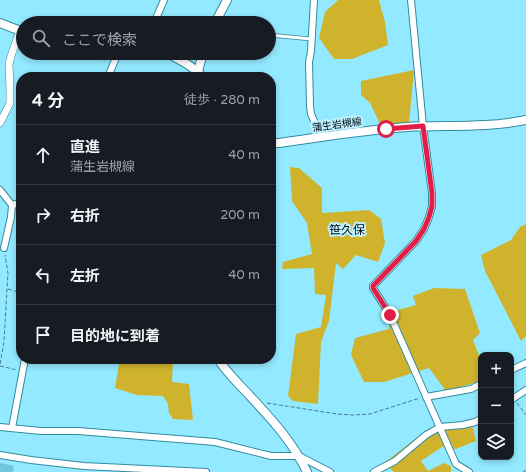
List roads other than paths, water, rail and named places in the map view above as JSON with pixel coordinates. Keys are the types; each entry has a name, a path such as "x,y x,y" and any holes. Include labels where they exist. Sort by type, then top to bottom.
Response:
{"main road":[{"path":"219,16 227,0"},
{"path":"0,23 16,30"},
{"path":"180,60 189,65 196,72"},
{"path":"200,72 202,60"},
{"name":"蒲生岩槻線","path":"276,143 386,129 423,126 490,125 526,120"},
{"path":"222,364 286,436 307,472"}],"street":[{"path":"157,16 164,0"},
{"path":"314,0 309,62 310,106 311,114 315,123 324,137"},
{"path":"411,0 423,126 432,193 432,206 424,229 416,241 373,286 373,288 390,315 456,464 469,472"},
{"path":"0,123 10,103 9,64 16,45"},
{"path":"110,72 115,60"},
{"path":"0,190 12,205 11,217 4,248"},
{"path":"12,205 16,204"},
{"path":"514,369 526,363"},
{"path":"12,428 24,364"},
{"path":"426,396 471,389 478,386"},
{"path":"514,398 526,390"},
{"path":"374,472 395,460 426,435 440,427 463,425 478,420"},
{"path":"0,426 41,431 78,431 215,442 271,456 299,456 330,472"},
{"path":"0,455 84,466 206,472"}],"lane":[{"path":"276,36 312,39"}],"district":[{"name":"笹久保","path":"347,230"}]}
